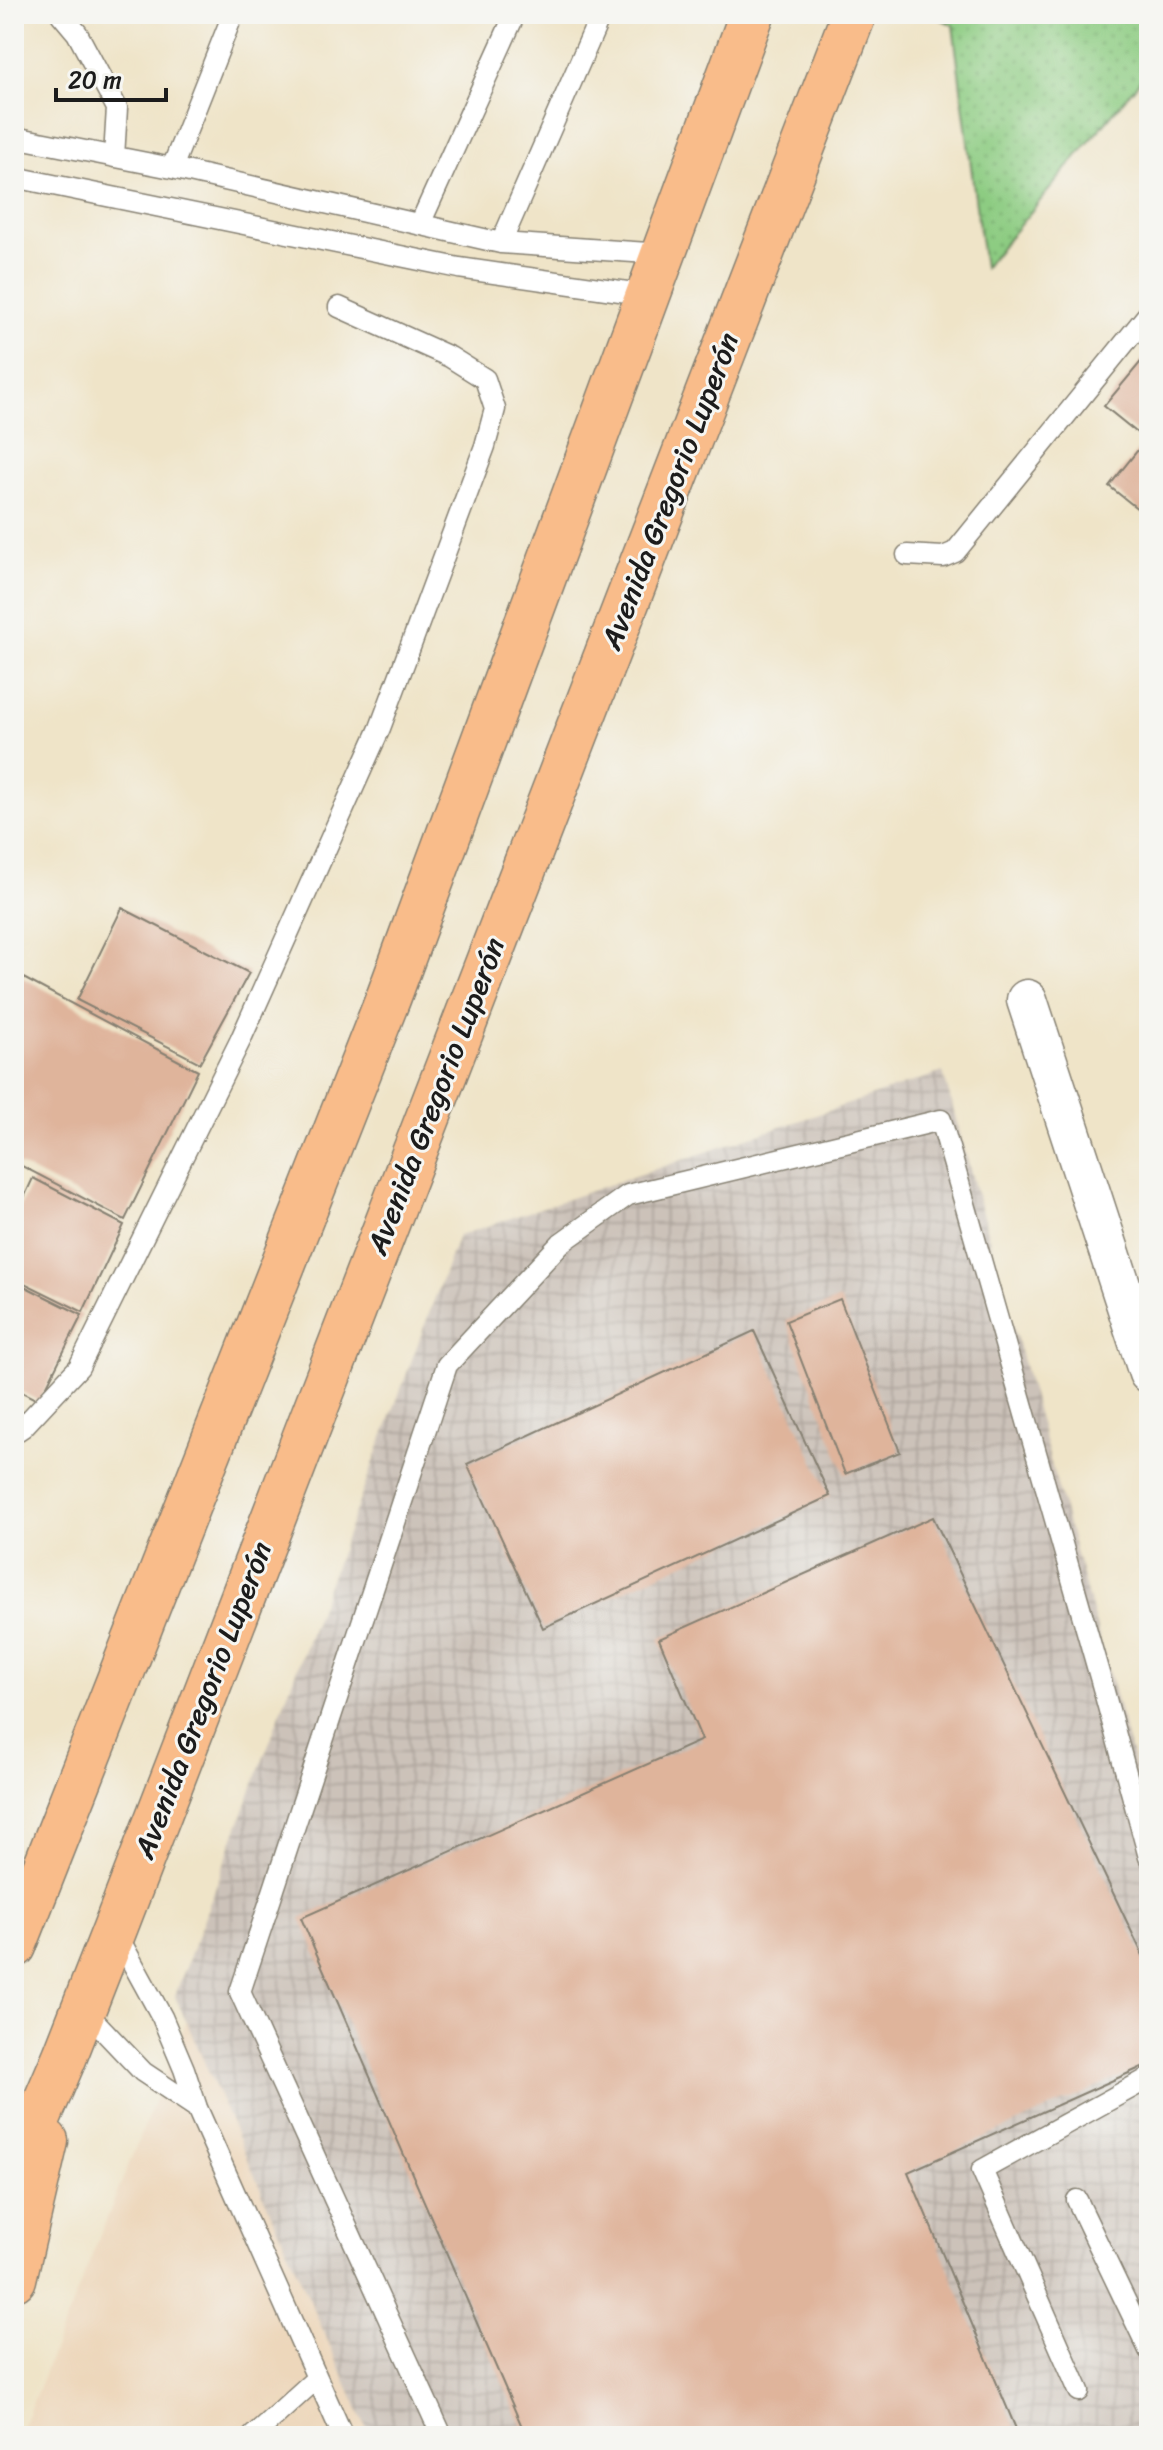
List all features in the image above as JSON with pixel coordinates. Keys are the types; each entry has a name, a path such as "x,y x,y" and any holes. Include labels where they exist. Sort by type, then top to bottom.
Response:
{"main road":[{"path":"14,1946 389,996 752,14"},
{"name":"Avenida Gregorio Luperón","path":"14,2175 114,1931 854,14"},
{"path":"14,2279 65,2056"}],"street":[{"path":"1027,1000 1149,1373"}],"lane":[{"path":"61,14 77,33 117,108 114,157"},
{"path":"172,168 233,14"},
{"path":"420,224 515,14"},
{"path":"501,243 601,14"},
{"path":"14,137 172,168 501,243 663,254"},
{"path":"14,177 459,268 648,295"},
{"path":"14,1433 79,1367 240,1041 380,728 485,446 495,409 485,379 450,357 339,307"},
{"path":"907,555 943,557 955,552 1149,313"},
{"path":"442,2436 240,1992 447,1365 561,1243 628,1195 941,1120 1149,1857"},
{"path":"114,1931 162,2017 197,2108 343,2436"},
{"path":"83,2009 143,2072 197,2108"},
{"path":"1079,2391 982,2170 1149,2078"},
{"path":"1077,2200 1149,2350"},
{"path":"253,2436 317,2378"}],"shaded area":[{"path":"943,1072 1149,1818 1149,2436 370,2436 175,1996 458,1236"},
{"path":"187,2020 370,2436 19,2436"}],"green space":[{"path":"931,14 1149,14 1149,70 984,268 953,25"}],"building":[{"path":"1149,352 1149,505 1143,513 1109,486 1146,440 1104,406"},
{"path":"122,908 249,973 200,1063 77,1000"},
{"path":"14,973 198,1071 125,1220 14,1162"},
{"path":"33,1178 124,1225 83,1312 14,1278 14,1219"},
{"path":"14,1281 82,1315 39,1401 14,1388"},
{"path":"840,1299 900,1452 845,1474 786,1321"},
{"path":"754,1331 830,1496 543,1628 467,1464"},
{"path":"933,1517 1149,1968 1149,2064 908,2172 1019,2436 526,2436 301,1918 702,1740 659,1639"}]}
